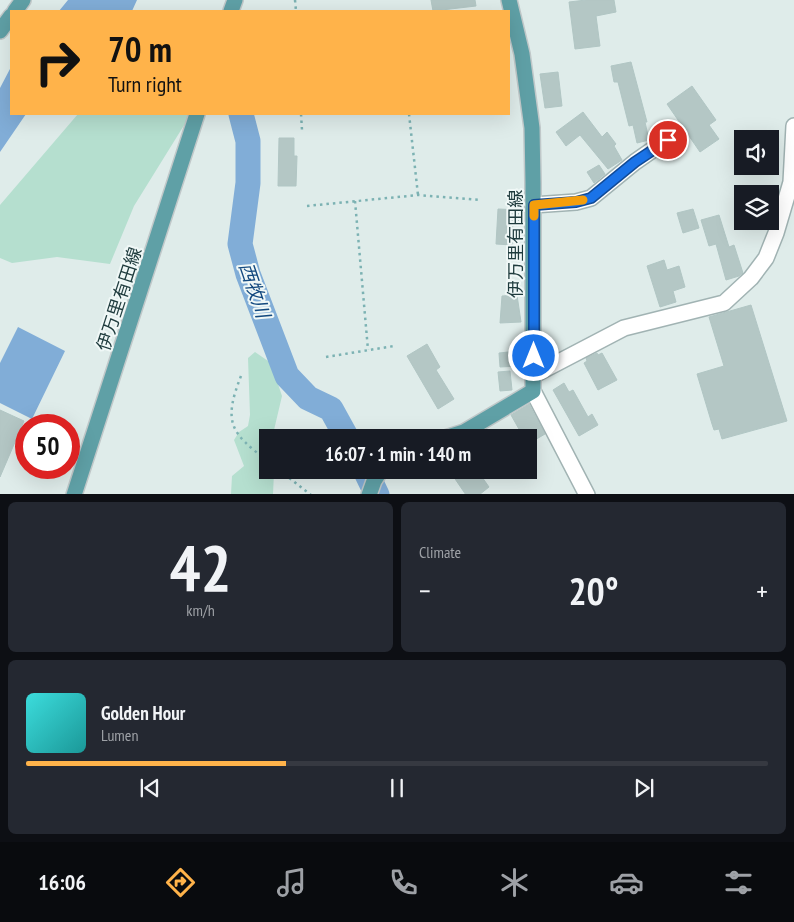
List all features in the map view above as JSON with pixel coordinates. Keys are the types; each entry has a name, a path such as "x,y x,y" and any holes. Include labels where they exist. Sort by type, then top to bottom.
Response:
{"main road":[{"name":"伊万里有田線","path":"509,0 522,54 532,128 534,205 533,391"},
{"path":"0,30 10,17"},
{"name":"伊万里有田線","path":"74,494 197,116"},
{"path":"469,429 533,391"},
{"path":"370,494 377,479"}],"street":[{"path":"534,375 624,328 724,303 751,278 766,258 792,185 794,126"},
{"path":"534,205 576,202 591,198 628,167 668,140"},
{"path":"533,391 587,494"}],"path":[{"path":"301,115 302,130"},
{"path":"409,115 418,196"},
{"path":"307,206 418,196 480,200"},
{"path":"355,202 368,350"},
{"path":"326,357 394,346"},
{"path":"241,376 233,398 231,420 236,433 248,447 259,455"},
{"path":"291,479 312,494"}],"green space":[{"path":"77,115 190,115 134,206 110,264 57,257 12,263 0,258 0,205"},
{"path":"255,352 271,363 282,396 274,429 259,429 259,479 274,479 273,494 231,494 232,476 244,466 234,440 239,432 248,426 250,415 248,358"}],"water":[{"path":"68,0 137,0 132,10 60,10"},
{"path":"10,69 10,115 25,115 0,152 0,88"},
{"path":"18,327 65,351 34,414 22,414 0,403 0,363"}],"building":[{"path":"431,0 475,0 476,6 442,10 433,10"},
{"path":"614,0 616,12 596,16 600,46 575,49 569,2"},
{"path":"631,62 647,122 645,122 649,140 637,143 633,125 629,126 618,82 614,82 611,66"},
{"path":"558,72 562,106 545,108 540,74"},
{"path":"692,86 716,120 709,125 719,139 700,152 667,104"},
{"path":"583,112 602,137 607,132 616,144 614,146 622,160 608,169 580,135 566,146 556,132"},
{"path":"279,138 294,138 294,156 297,156 296,186 278,186"},
{"path":"599,165 605,174 594,183 587,172"},
{"path":"498,209 521,210 521,222 513,222 512,245 496,244"},
{"path":"693,209 699,228 683,233 677,213"},
{"path":"719,215 729,247 734,245 743,273 726,280 716,244 709,246 701,220"},
{"path":"664,260 667,270 679,266 685,287 673,291 676,302 660,307 647,266"},
{"path":"517,295 521,322 500,323 502,296"},
{"path":"751,305 787,421 722,439 719,429 714,430 697,374 724,366 709,317"},
{"path":"427,344 440,367 436,370 454,399 438,409 407,356"},
{"path":"518,351 519,366 500,367 499,353"},
{"path":"597,353 598,355 602,353 617,380 598,390 584,363 587,361 586,358"},
{"path":"510,371 512,390 500,391 498,372"},
{"path":"564,383 569,392 573,390 588,417 592,414 598,425 579,436 553,390"},
{"path":"529,404 545,434 537,439 537,429 519,429 511,415"},
{"path":"0,410 15,417 15,442 0,477"},
{"path":"455,479 483,479 489,487 480,494 465,494"}],"waterway":[{"name":"西牧川","path":"241,115 248,141 248,183 240,244 248,274 287,376 308,398 331,409 342,429"},
{"name":"西牧川","path":"369,479 377,494"}],"slow traffic":[{"path":"534,216 534,205 583,200"}],"route":[{"path":"534,356 534,205 576,202 591,198 635,162 668,140"}]}
